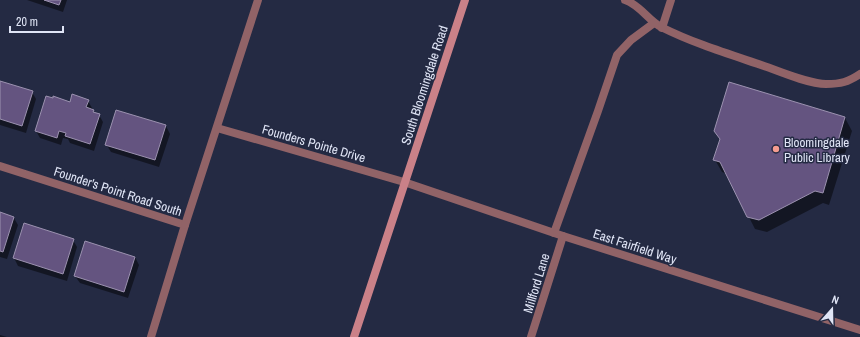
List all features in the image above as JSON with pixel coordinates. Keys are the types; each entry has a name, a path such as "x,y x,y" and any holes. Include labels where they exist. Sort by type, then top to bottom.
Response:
{"main road":[{"name":"South Bloomingdale Road","path":"354,337 465,0"}],"street":[{"path":"185,225 258,0"},
{"path":"625,0 632,2 654,23 662,28 798,78 825,84 849,82 860,74"},
{"path":"662,28 671,0"},
{"path":"554,233 617,55 631,40 654,23"},
{"name":"Founders Pointe Drive","path":"217,128 404,182"},
{"name":"Founder's Point Road South","path":"0,166 185,225 151,337"},
{"name":"East Fairfield Way","path":"404,182 563,236 860,330"},
{"name":"Millford Lane","path":"532,337 563,236"}],"building":[{"path":"44,0 61,0 59,5"},
{"path":"0,81 33,91 22,126 0,119"},
{"name":"Bloomingdale Public Library","path":"729,82 845,117 823,193 815,191 759,220 747,217 720,162 713,160 720,139 714,131"},
{"path":"72,94 89,100 86,107 94,110 93,112 100,114 90,144 65,136 66,133 59,131 57,138 35,131 46,96 53,98 53,96 70,102"},
{"path":"116,110 166,125 155,160 105,145"},
{"path":"0,212 14,217 3,252 0,251"},
{"path":"24,223 74,239 63,274 13,258"},
{"path":"85,241 135,257 124,292 74,276"}],"place":[{"name":"Bloomingdale Public Library","path":"776,149"}]}
